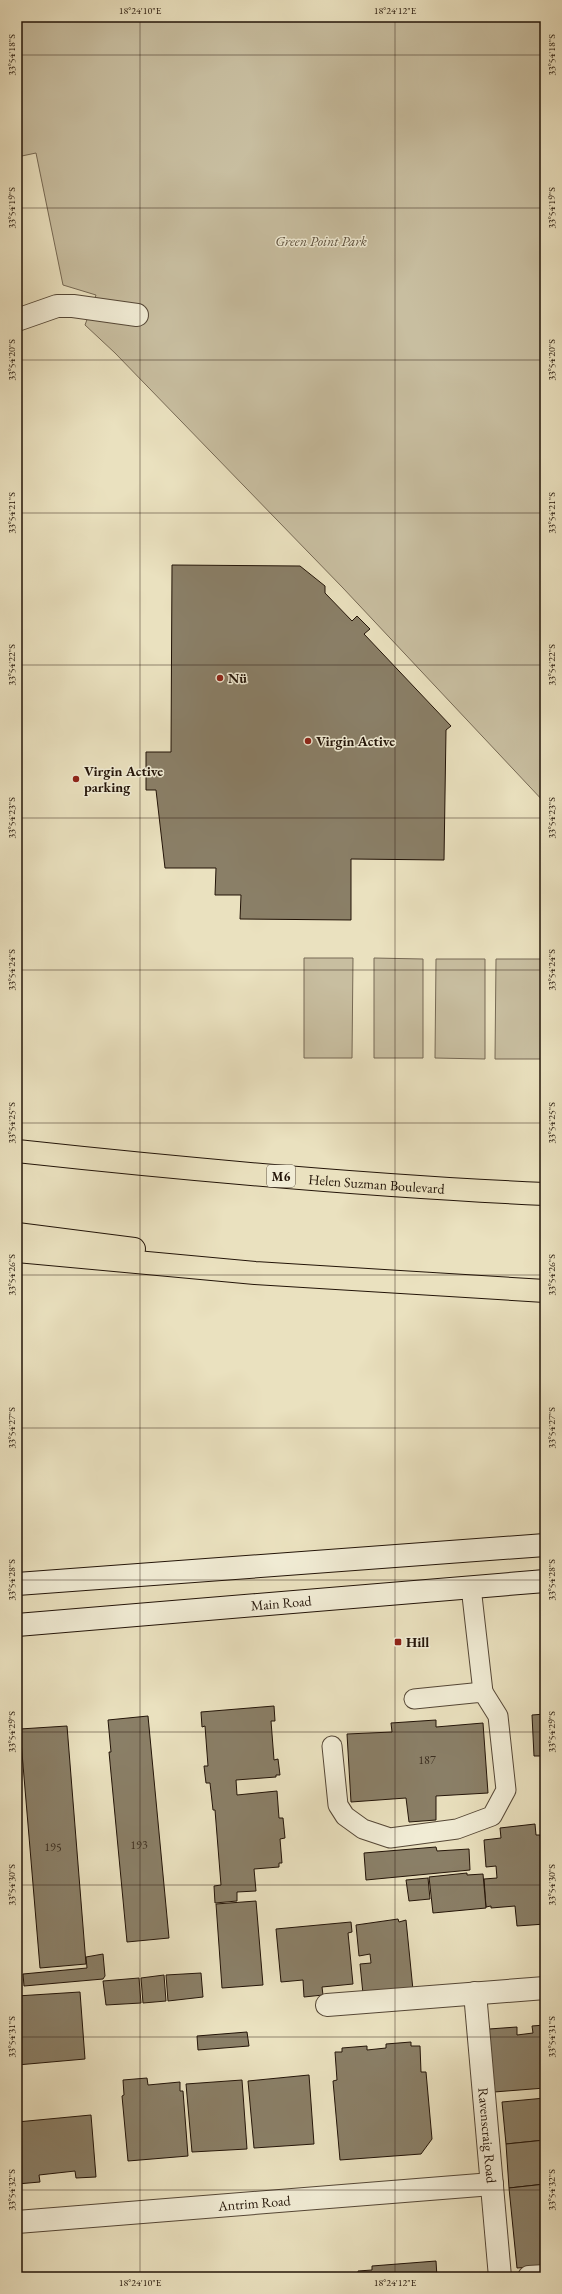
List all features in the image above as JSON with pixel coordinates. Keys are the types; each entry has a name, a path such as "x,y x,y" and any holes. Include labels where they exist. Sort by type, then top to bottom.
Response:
{"main road":[{"name":"Helen Suzman Boulevard","path":"17,1150 128,1163 303,1178 545,1194"},
{"path":"17,1234 118,1247 255,1273"},
{"path":"17,1251 255,1273 545,1291"}],"street":[{"path":"17,320 57,306 73,306 137,315"},
{"path":"17,1584 545,1545"},
{"name":"Main Road","path":"17,1625 545,1581"},
{"path":"327,2005 545,1988"},
{"name":"Ravenscraig Road","path":"475,1993 500,2277"},
{"name":"Antrim Road","path":"17,2222 492,2184"},
{"path":"529,2277 545,2276"}],"lane":[{"path":"332,1746 338,1805 345,1816 363,1829 390,1838 457,1829 492,1816 506,1790 498,1716 483,1692 471,1587"},
{"path":"414,1699 483,1692"}],"green space":[{"name":"Green Point Park","path":"17,17 545,17 545,803 343,588 115,353 85,325 96,295 63,285 36,153 17,157"},
{"path":"304,958 353,958 352,1058 304,1058"},
{"path":"374,958 423,959 423,1058 374,1058"},
{"path":"436,959 485,959 485,1059 435,1058"},
{"path":"496,959 545,959 545,1059 495,1059"}],"building":[{"name":"Virgin Active","path":"172,565 300,566 325,586 325,593 352,621 357,616 370,629 364,634 451,726 446,730 444,860 351,859 351,920 240,919 241,895 215,895 216,868 165,868 156,790 146,790 146,752 171,752"},
{"path":"274,1706 275,1721 271,1721 274,1760 278,1759 280,1775 276,1775 276,1777 236,1780 237,1795 277,1791 279,1818 283,1818 285,1838 280,1839 282,1863 279,1863 279,1867 254,1869 256,1891 237,1892 237,1901 215,1903 214,1886 221,1885 215,1810 213,1810 210,1783 206,1783 204,1766 208,1766 205,1726 202,1727 201,1712"},
{"path":"545,1714 545,1785 543,1756 534,1756 532,1715"},
{"path":"148,1716 169,1938 127,1942 109,1752 111,1752 108,1720"},
{"path":"436,1720 436,1727 483,1723 488,1793 436,1796 436,1820 409,1822 406,1798 351,1802 347,1734 392,1732 391,1723"},
{"path":"67,1726 86,1964 40,1968 20,1729"},
{"path":"535,1824 536,1835 540,1835 545,1885 545,1924 517,1926 515,1906 486,1907 484,1879 497,1878 496,1866 486,1867 484,1840 501,1838 500,1828"},
{"path":"436,1847 437,1851 469,1849 470,1870 366,1880 364,1853"},
{"path":"467,1873 467,1875 483,1874 486,1908 433,1913 429,1877"},
{"path":"428,1878 430,1899 409,1901 406,1880"},
{"path":"256,1901 263,1985 222,1988 216,1904"},
{"path":"17,1907 20,1907 21,1922 17,1922"},
{"path":"398,1919 399,1922 406,1920 413,1990 363,1994 360,1964 371,1963 370,1954 359,1956 356,1925"},
{"path":"351,1922 352,1932 348,1933 353,1984 322,1987 323,1995 304,1997 303,1980 281,1982 276,1929"},
{"path":"103,1954 105,1976 103,1979 24,1986 23,1974 87,1968 86,1957"},
{"path":"201,1973 203,1997 168,2001 166,1975"},
{"path":"164,1975 166,2001 143,2003 141,1978"},
{"path":"139,1978 141,2003 106,2005 103,1981"},
{"path":"80,1992 85,2059 17,2065 17,1996"},
{"path":"545,2025 545,2088 494,2092 489,2029 517,2027 517,2035 533,2033 532,2026"},
{"path":"247,2032 249,2046 198,2050 197,2036"},
{"path":"411,2042 411,2046 420,2046 421,2072 426,2072 432,2139 421,2154 340,2160 333,2081 337,2080 335,2052 342,2052 342,2048 367,2046 367,2050 386,2048 386,2044"},
{"path":"309,2075 314,2144 254,2148 248,2081"},
{"path":"147,2078 148,2085 180,2082 180,2091 183,2091 188,2156 128,2161 122,2096 124,2095 123,2080"},
{"path":"242,2080 247,2149 192,2152 186,2084"},
{"path":"545,2098 545,2140 506,2144 502,2102"},
{"path":"91,2115 96,2177 76,2178 75,2171 39,2175 40,2182 17,2184 17,2122"},
{"path":"545,2140 545,2184 509,2188 506,2144"},
{"path":"545,2184 545,2266 517,2268 509,2188"},
{"path":"436,2261 437,2277 358,2277 358,2271 372,2270 372,2266"}],"place":[{"name":"Nü","path":"220,678"},
{"name":"Virgin Active","path":"308,741"},
{"name":"Virgin Active parking","path":"76,779"},
{"name":"Hill","path":"398,1642"}]}
